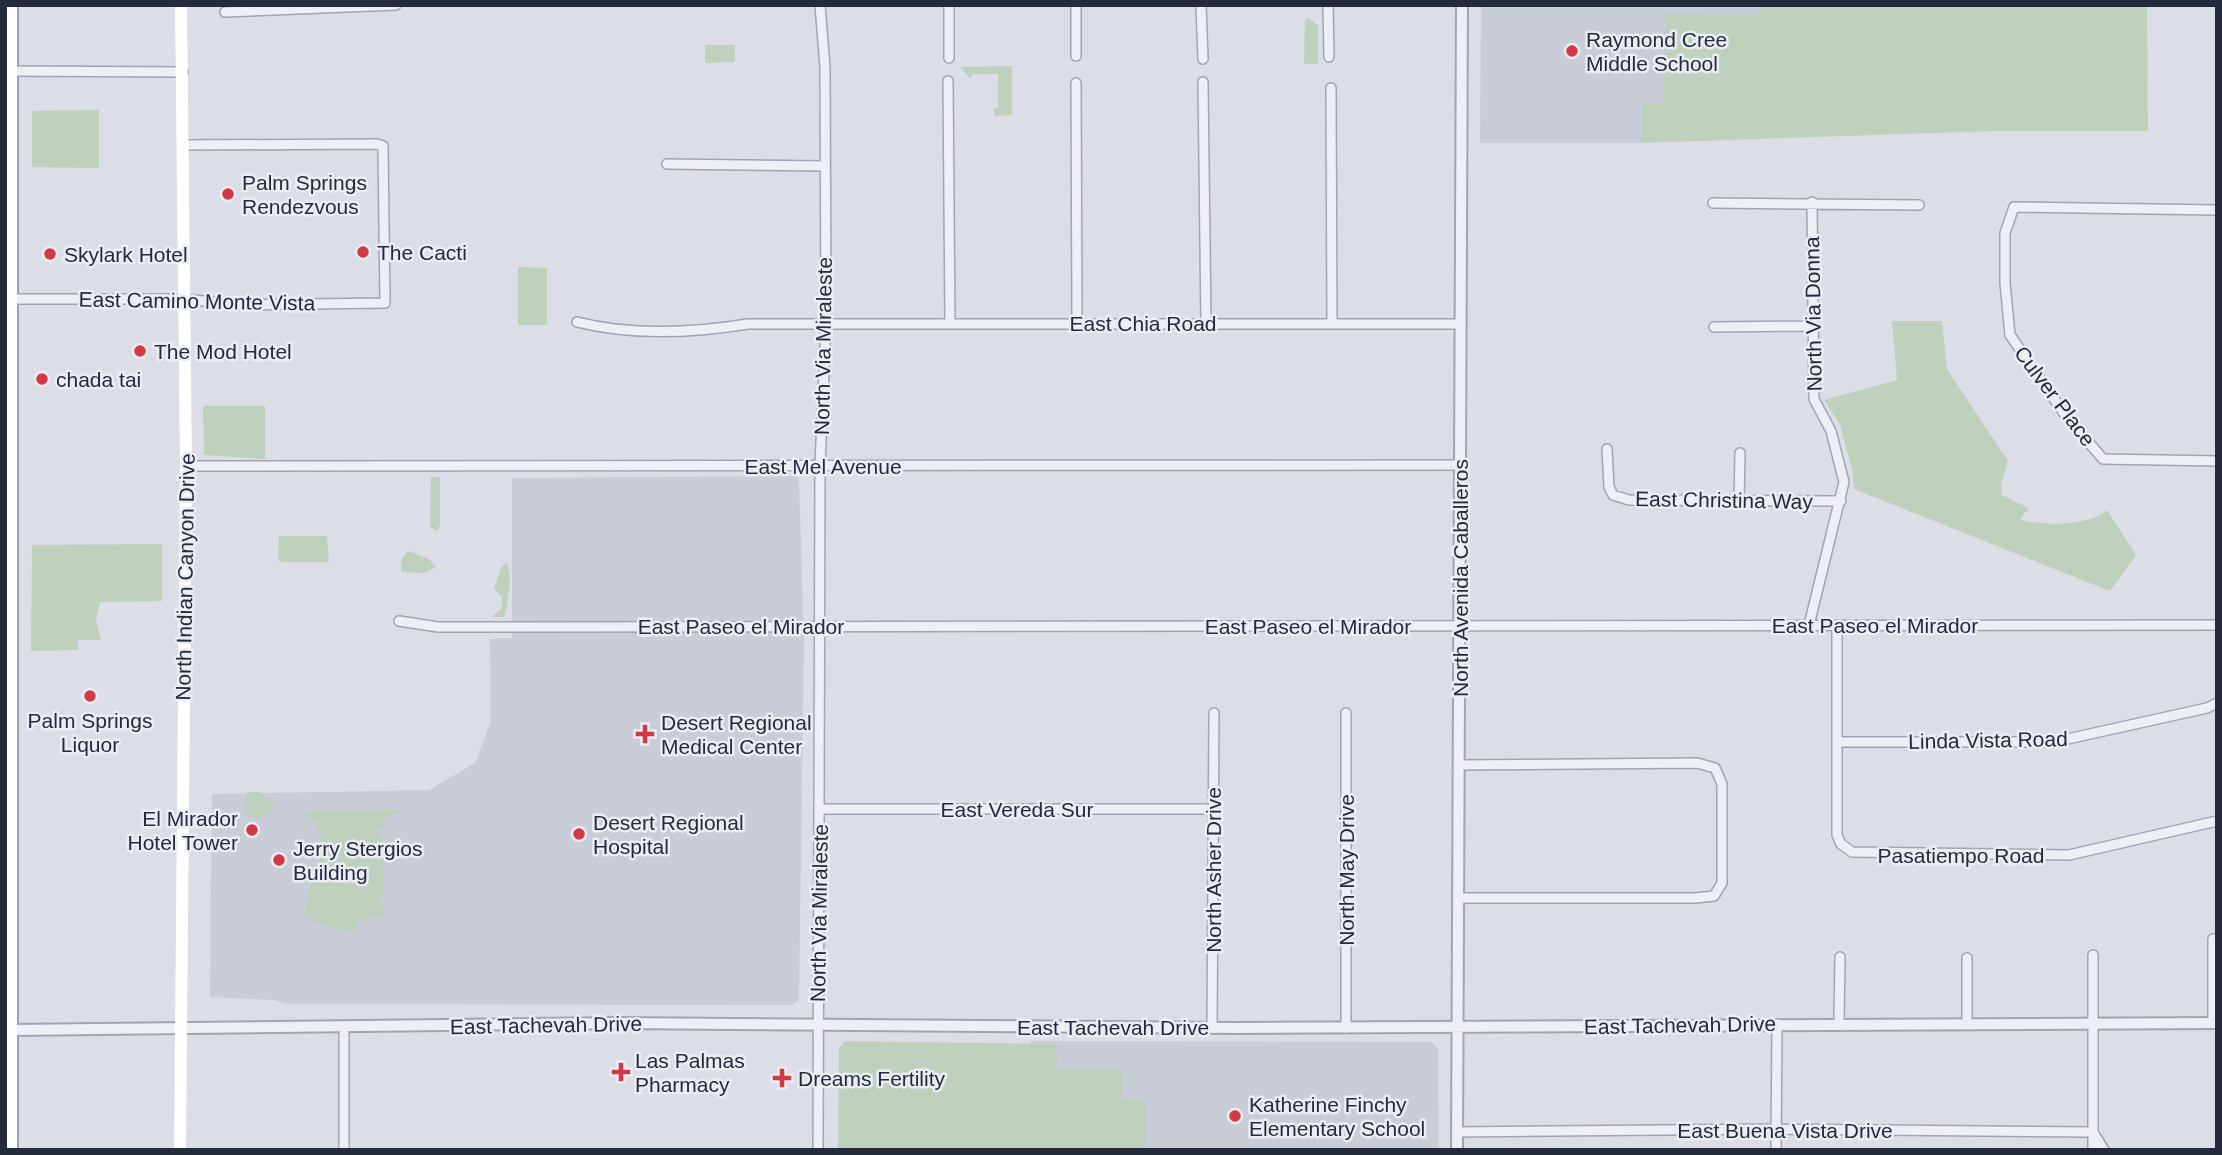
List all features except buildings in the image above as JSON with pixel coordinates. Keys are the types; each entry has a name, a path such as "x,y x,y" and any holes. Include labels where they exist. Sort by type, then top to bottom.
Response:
{"main road":[{"path":"10,5 7,1080 10,1150"},
{"name":"North Indian Canyon Drive","path":"180,1150 186,466 181,5"}],"street":[{"path":"225,12 396,5"},
{"name":"North Via Miraleste","path":"818,1150 820,466 826,324 825,67 820,5"},
{"path":"949,5 949,58"},
{"path":"1076,5 1076,56"},
{"path":"1201,5 1203,59"},
{"path":"1328,5 1329,57"},
{"path":"1457,5 1462,5"},
{"name":"North Avenida Caballeros","path":"1457,1150 1462,5"},
{"path":"8,71 183,72"},
{"path":"948,81 950,323"},
{"path":"1203,82 1206,324"},
{"path":"1076,83 1077,323"},
{"path":"1331,88 1332,324"},
{"name":"East Camino Monte Vista","path":"10,299 183,299 244,305 385,303 383,146 183,145"},
{"path":"667,164 824,166"},
{"name":"North Via Donna","path":"1809,625 1844,482 1831,431 1814,399 1812,202"},
{"path":"1713,203 1920,205"},
{"name":"Culver Place","path":"2217,210 2014,207 2005,233 2005,283 2010,335 2066,416 2103,459 2217,461"},
{"name":"East Chia Road","path":"578,322 620,330 705,331 748,324 1461,324"},
{"path":"1714,327 1814,326"},
{"name":"East Christina Way","path":"1607,449 1609,487 1613,495 1629,500 1841,502"},
{"path":"1740,453 1740,501"},
{"name":"East Mel Avenue","path":"186,466 1461,465"},
{"name":"East Paseo el Mirador","path":"399,621 438,627 2217,625"},
{"name":"Pasatiempo Road","path":"1837,625 1836,835 1841,844 1863,855 2068,855 2217,821"},
{"name":"Linda Vista Road","path":"1838,742 2054,742 2207,708 2217,703"},
{"name":"North Asher Drive","path":"1212,1028 1214,713"},
{"name":"North May Drive","path":"1346,713 1346,1028"},
{"path":"1458,898 1695,898 1714,896 1722,883 1722,784 1716,768 1696,763 1459,765"},
{"name":"East Vereda Sur","path":"820,809 1213,809"},
{"path":"2213,939 2215,1023"},
{"path":"2093,1150 2094,956"},
{"path":"1839,1023 1840,957"},
{"path":"1966,958 1967,1023"},
{"name":"East Tachevah Drive","path":"9,1030 344,1028 544,1023 1212,1028 2215,1023"},
{"path":"1776,1150 1777,1024"},
{"path":"344,1028 344,1150"},
{"name":"East Buena Vista Drive","path":"1457,1132 1776,1129 2093,1132"},
{"path":"2093,1132 2104,1150"}],"shaded area":[{"name":"Raymond Cree Middle School","path":"1481,5 1761,5 1761,15 1664,104 1642,104 1641,143 1480,143"},
{"name":"Desert Regional Medical Center","path":"796,476 799,480 804,641 799,1001 791,1005 290,1004 273,1000 210,997 212,794 429,790 475,763 491,721 490,639 512,638 512,478"},
{"name":"Katherine Finchy Elementary School","path":"1031,1041 1432,1042 1438,1050 1439,1150 1031,1150"}],"green space":[{"path":"1761,5 2147,5 2148,131 1993,131 1641,143 1642,104 1664,104 1665,14 1760,15"},
{"path":"1309,18 1318,26 1318,64 1304,64 1305,19"},
{"path":"705,45 735,45 735,62 705,63"},
{"path":"1012,66 1012,115 994,116 994,108 998,107 998,74 973,74 970,78 960,67"},
{"path":"99,110 99,168 32,167 32,111"},
{"path":"518,267 547,268 547,325 518,325"},
{"path":"1892,321 1942,321 1947,369 2008,461 2001,484 2002,495 2029,508 2020,519 2065,524 2089,519 2107,510 2136,555 2110,591 1854,489 1853,474 1840,424 1824,400 1897,380"},
{"path":"203,406 265,406 265,459 204,455"},
{"path":"431,477 440,477 440,525 437,531 430,527"},
{"path":"279,536 327,536 329,562 281,562 278,560"},
{"path":"162,544 162,601 100,602 96,620 101,640 78,640 78,650 31,651 32,545"},
{"path":"408,551 429,559 436,567 424,573 401,572 402,558"},
{"path":"507,561 510,581 506,613 503,617 492,617 502,608 502,597 494,588 501,568"},
{"path":"247,792 260,792 274,803 273,812 258,819 246,814"},
{"path":"401,810 383,821 383,828 376,831 383,837 383,897 376,901 383,906 383,917 360,919 353,931 329,928 304,916 311,878 321,856 317,821 307,818 306,812"},
{"path":"845,1041 1056,1044 1057,1070 1122,1070 1122,1100 1146,1100 1146,1150 838,1150 839,1048"}],"place":[{"name":"Raymond Cree Middle School","path":"1572,51"},
{"name":"Palm Springs Rendezvous","path":"228,194"},
{"name":"The Cacti","path":"363,252"},
{"name":"Skylark Hotel","path":"50,254"},
{"name":"The Mod Hotel","path":"140,351"},
{"name":"chada tai","path":"42,379"},
{"name":"Palm Springs Liquor","path":"90,696"},
{"name":"Desert Regional Medical Center","path":"645,734"},
{"name":"El Mirador Hotel Tower","path":"252,830"},
{"name":"Desert Regional Hospital","path":"579,834"},
{"name":"Jerry Stergios Building","path":"279,860"},
{"name":"Las Palmas Pharmacy","path":"621,1072"},
{"name":"Dreams Fertility","path":"782,1078"},
{"name":"Katherine Finchy Elementary School","path":"1235,1116"}]}
